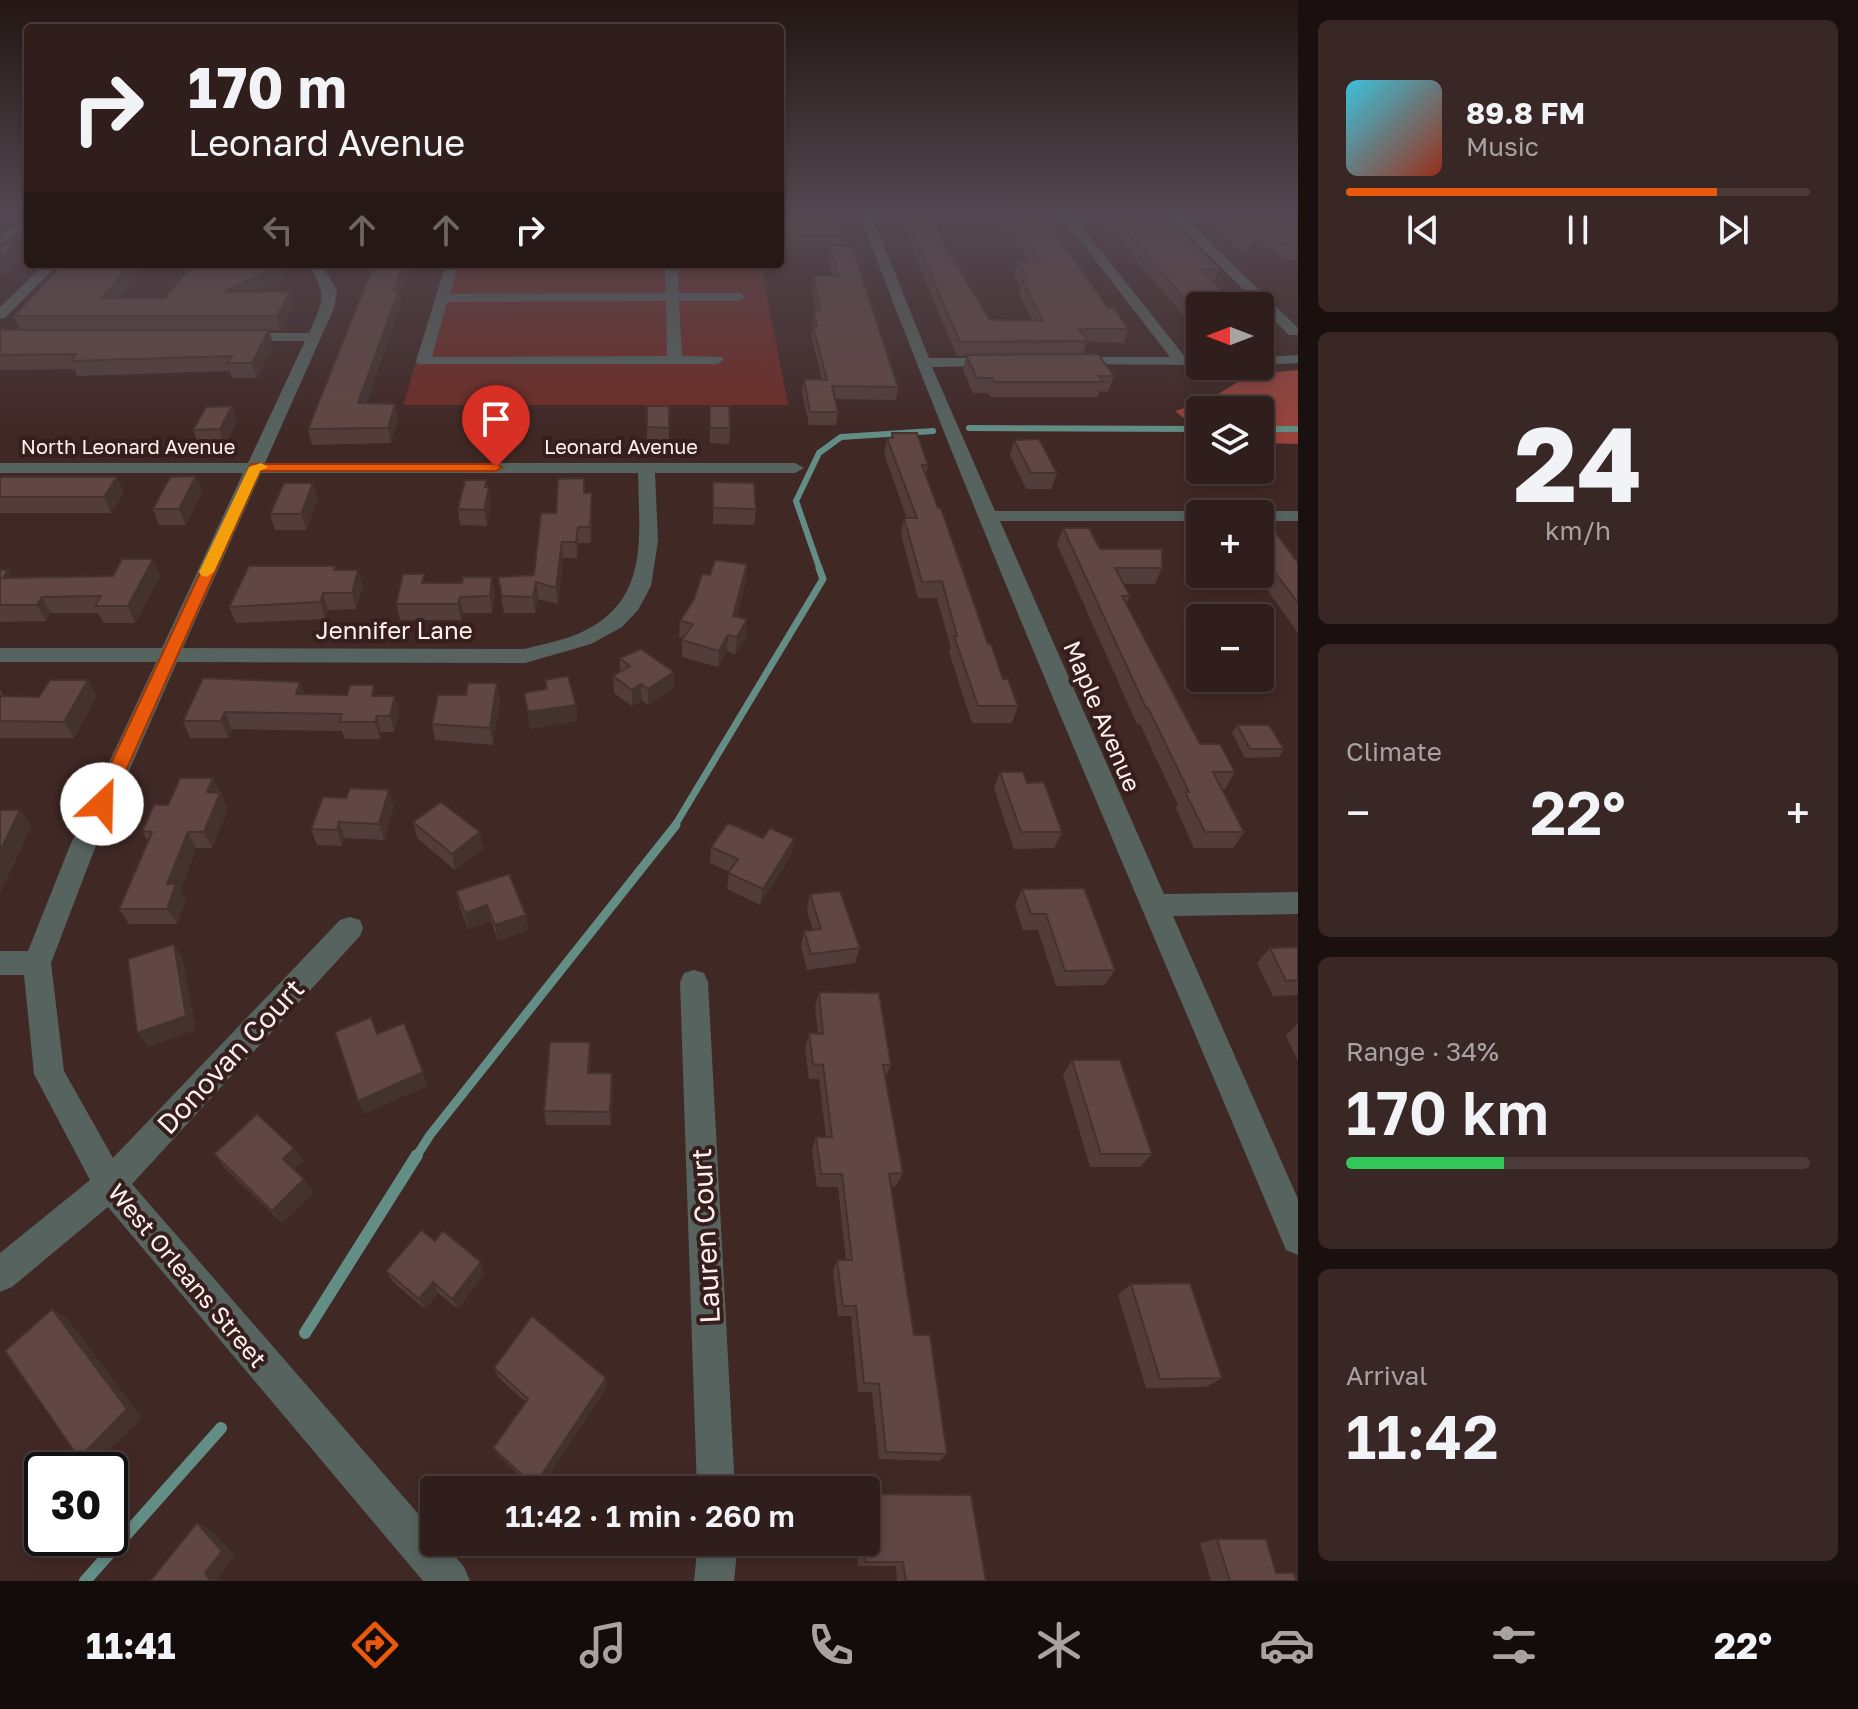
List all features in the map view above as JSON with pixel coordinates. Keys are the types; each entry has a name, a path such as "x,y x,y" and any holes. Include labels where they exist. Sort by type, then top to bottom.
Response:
{"street":[{"path":"0,315 29,287"},
{"name":"West Orleans Street","path":"328,287 327,308 82,848 37,963 49,1074 110,1184 450,1581"},
{"path":"445,287 423,361 717,360"},
{"path":"672,287 675,360"},
{"name":"Maple Avenue","path":"894,287 923,363 1298,1238"},
{"path":"1123,287 1180,360"},
{"path":"1249,287 1297,333"},
{"path":"442,298 739,297"},
{"path":"219,337 313,337"},
{"path":"1274,360 1298,359"},
{"path":"1059,361 1186,360"},
{"path":"923,363 1014,362"},
{"name":"Leonard Avenue","path":"256,467 795,468"},
{"name":"North Leonard Avenue","path":"0,468 256,467"},
{"name":"Jennifer Lane","path":"0,655 525,656 593,636 634,606 648,567 646,467"},
{"path":"990,516 1186,516"},
{"path":"1274,516 1298,517"},
{"path":"1154,905 1298,903"},
{"name":"Donovan Court","path":"0,1275 110,1184 350,928"},
{"path":"0,963 37,963"},
{"name":"Lauren Court","path":"694,982 715,1476"},
{"path":"714,1581 717,1556"}],"shaded area":[{"path":"439,287 765,287 788,405 403,405"},
{"path":"1298,370 1298,444 1274,443 1274,396 1215,396 1241,380 1274,380 1274,372"},
{"path":"1186,408 1186,420 1175,411"}],"building":[{"path":"42,287 112,287 102,298 165,298 174,287 234,287 224,292 290,292 277,316 14,316"},
{"path":"365,287 395,287 394,290 399,290 358,403 395,404 388,428 308,429"},
{"path":"815,287 865,287 898,387 832,386 838,412 810,412 804,379 827,380 813,326 817,326 813,310 820,310"},
{"path":"936,287 970,287 990,320 1043,321 1026,287 1093,287 1108,308 1114,308 1128,329 1079,329 1088,341 960,342"},
{"path":"1174,287 1218,287 1223,292 1186,292 1186,300"},
{"path":"0,330 269,330 252,363 227,363 232,356 71,361 76,354 0,355"},
{"path":"1098,354 1114,376 1099,376 1103,382 995,382 992,378 977,378 966,355"},
{"path":"496,405 518,405 513,428 492,428"},
{"path":"232,406 220,429 193,430 206,407"},
{"path":"647,406 669,406 669,428 647,427"},
{"path":"710,406 729,406 730,428 710,428"},
{"path":"892,433 917,433 928,465 922,465 938,508 941,508 988,644 991,644 1003,679 1008,679 1018,706 978,706 954,636 957,636 942,581 922,582 904,518 917,518 887,438 893,438"},
{"path":"1039,439 1057,473 1031,473 1014,440"},
{"path":"196,476 179,509 153,509 170,477"},
{"path":"0,477 117,477 104,497 0,497"},
{"path":"584,478 584,493 592,493 590,527 578,527 576,542 562,542 556,588 536,582 533,597 502,596 498,577 534,575 541,513 556,513 558,479"},
{"path":"465,480 487,480 485,487 489,487 484,510 458,509"},
{"path":"713,482 754,483 756,509 713,508"},
{"path":"284,483 313,483 301,514 270,514"},
{"path":"1063,528 1089,528 1100,549 1162,549 1162,568 1115,568 1130,596 1122,596 1200,744 1220,744 1235,772 1213,772 1244,832 1205,832 1185,792 1189,792 1146,708"},
{"path":"1274,530 1298,563 1298,603 1274,571"},
{"path":"122,559 153,559 128,606 95,606 101,596 42,597 37,605 0,605 0,570 8,570 3,578 113,576"},
{"path":"715,560 747,564 733,616 747,619 737,637 728,635 719,651 682,640 693,624 680,621 694,599 702,574 710,575"},
{"path":"249,566 336,566 334,570 358,570 352,593 323,593 320,602 229,607"},
{"path":"403,574 424,574 422,583 462,583 463,577 492,577 490,596 460,597 458,604 396,604"},
{"path":"641,649 674,672 648,689 641,684 632,690 613,676 630,666 620,658"},
{"path":"568,676 576,705 528,712 524,693 547,689 545,680"},
{"path":"203,678 300,682 296,694 347,695 350,685 374,685 372,696 395,696 390,716 377,716 375,722 339,722 342,714 225,712 221,721 183,721"},
{"path":"50,680 88,680 64,722 0,721 0,696 39,697"},
{"path":"468,683 497,683 490,728 432,724 438,695 466,695"},
{"path":"1237,725 1269,725 1284,749 1250,749"},
{"path":"1000,772 1023,772 1027,783 1044,782 1062,832 1021,832"},
{"path":"180,778 213,778 207,792 220,793 204,832 188,832 167,884 176,884 167,909 119,909 152,832 142,831 154,805 168,805"},
{"path":"350,788 389,790 379,824 339,822 337,830 311,829 323,797 346,798"},
{"path":"441,802 480,832 452,854 413,822"},
{"path":"0,810 20,810 0,851"},
{"path":"728,823 763,838 770,828 794,839 763,889 728,873 738,859 711,847"},
{"path":"509,874 526,915 495,925 487,905 465,913 456,891"},
{"path":"1084,888 1115,970 1065,971 1046,914 1031,914 1022,889"},
{"path":"840,891 860,948 811,954 804,931 821,929 810,894"},
{"path":"174,944 186,1016 137,1033 128,959"},
{"path":"1298,947 1298,980 1286,981 1270,948"},
{"path":"819,992 879,993 891,1065 883,1065 903,1173 889,1174 914,1335 930,1335 947,1454 886,1452 879,1384 864,1383 856,1306 843,1306 837,1260 852,1260 842,1174 821,1174 816,1137 832,1137 823,1065 813,1064 809,1033 823,1034"},
{"path":"371,1017 377,1034 404,1023 423,1072 358,1101 335,1032"},
{"path":"550,1042 590,1042 588,1073 612,1073 610,1112 544,1111"},
{"path":"1072,1060 1120,1060 1152,1154 1101,1154"},
{"path":"257,1114 294,1148 283,1159 304,1179 272,1211 214,1154"},
{"path":"421,1230 435,1241 443,1231 481,1262 452,1299 433,1282 419,1299 386,1271"},
{"path":"1190,1283 1222,1378 1160,1379 1131,1284"},
{"path":"52,1309 127,1409 85,1452 75,1452 5,1351"},
{"path":"532,1316 606,1378 541,1476 523,1476 493,1448 528,1399 494,1368"},
{"path":"880,1494 971,1495 986,1581 906,1581 903,1562 865,1562 864,1556 880,1556"},
{"path":"197,1523 222,1551 205,1573 211,1581 150,1581"},
{"path":"1217,1539 1266,1539 1276,1573 1294,1573 1297,1581 1230,1581"}],"waterway":[{"path":"969,428 1186,429"},
{"path":"1274,429 1298,429"},
{"path":"820,570 796,501 819,453 841,437 933,431"},
{"path":"674,827 823,579 819,568"},
{"path":"416,1157 430,1135 676,825"},
{"path":"305,1333 417,1155"},
{"path":"85,1581 221,1428"}],"slow traffic":[{"path":"206,572 256,467 261,467"}],"route":[{"path":"102,804 256,467 496,467"}]}
